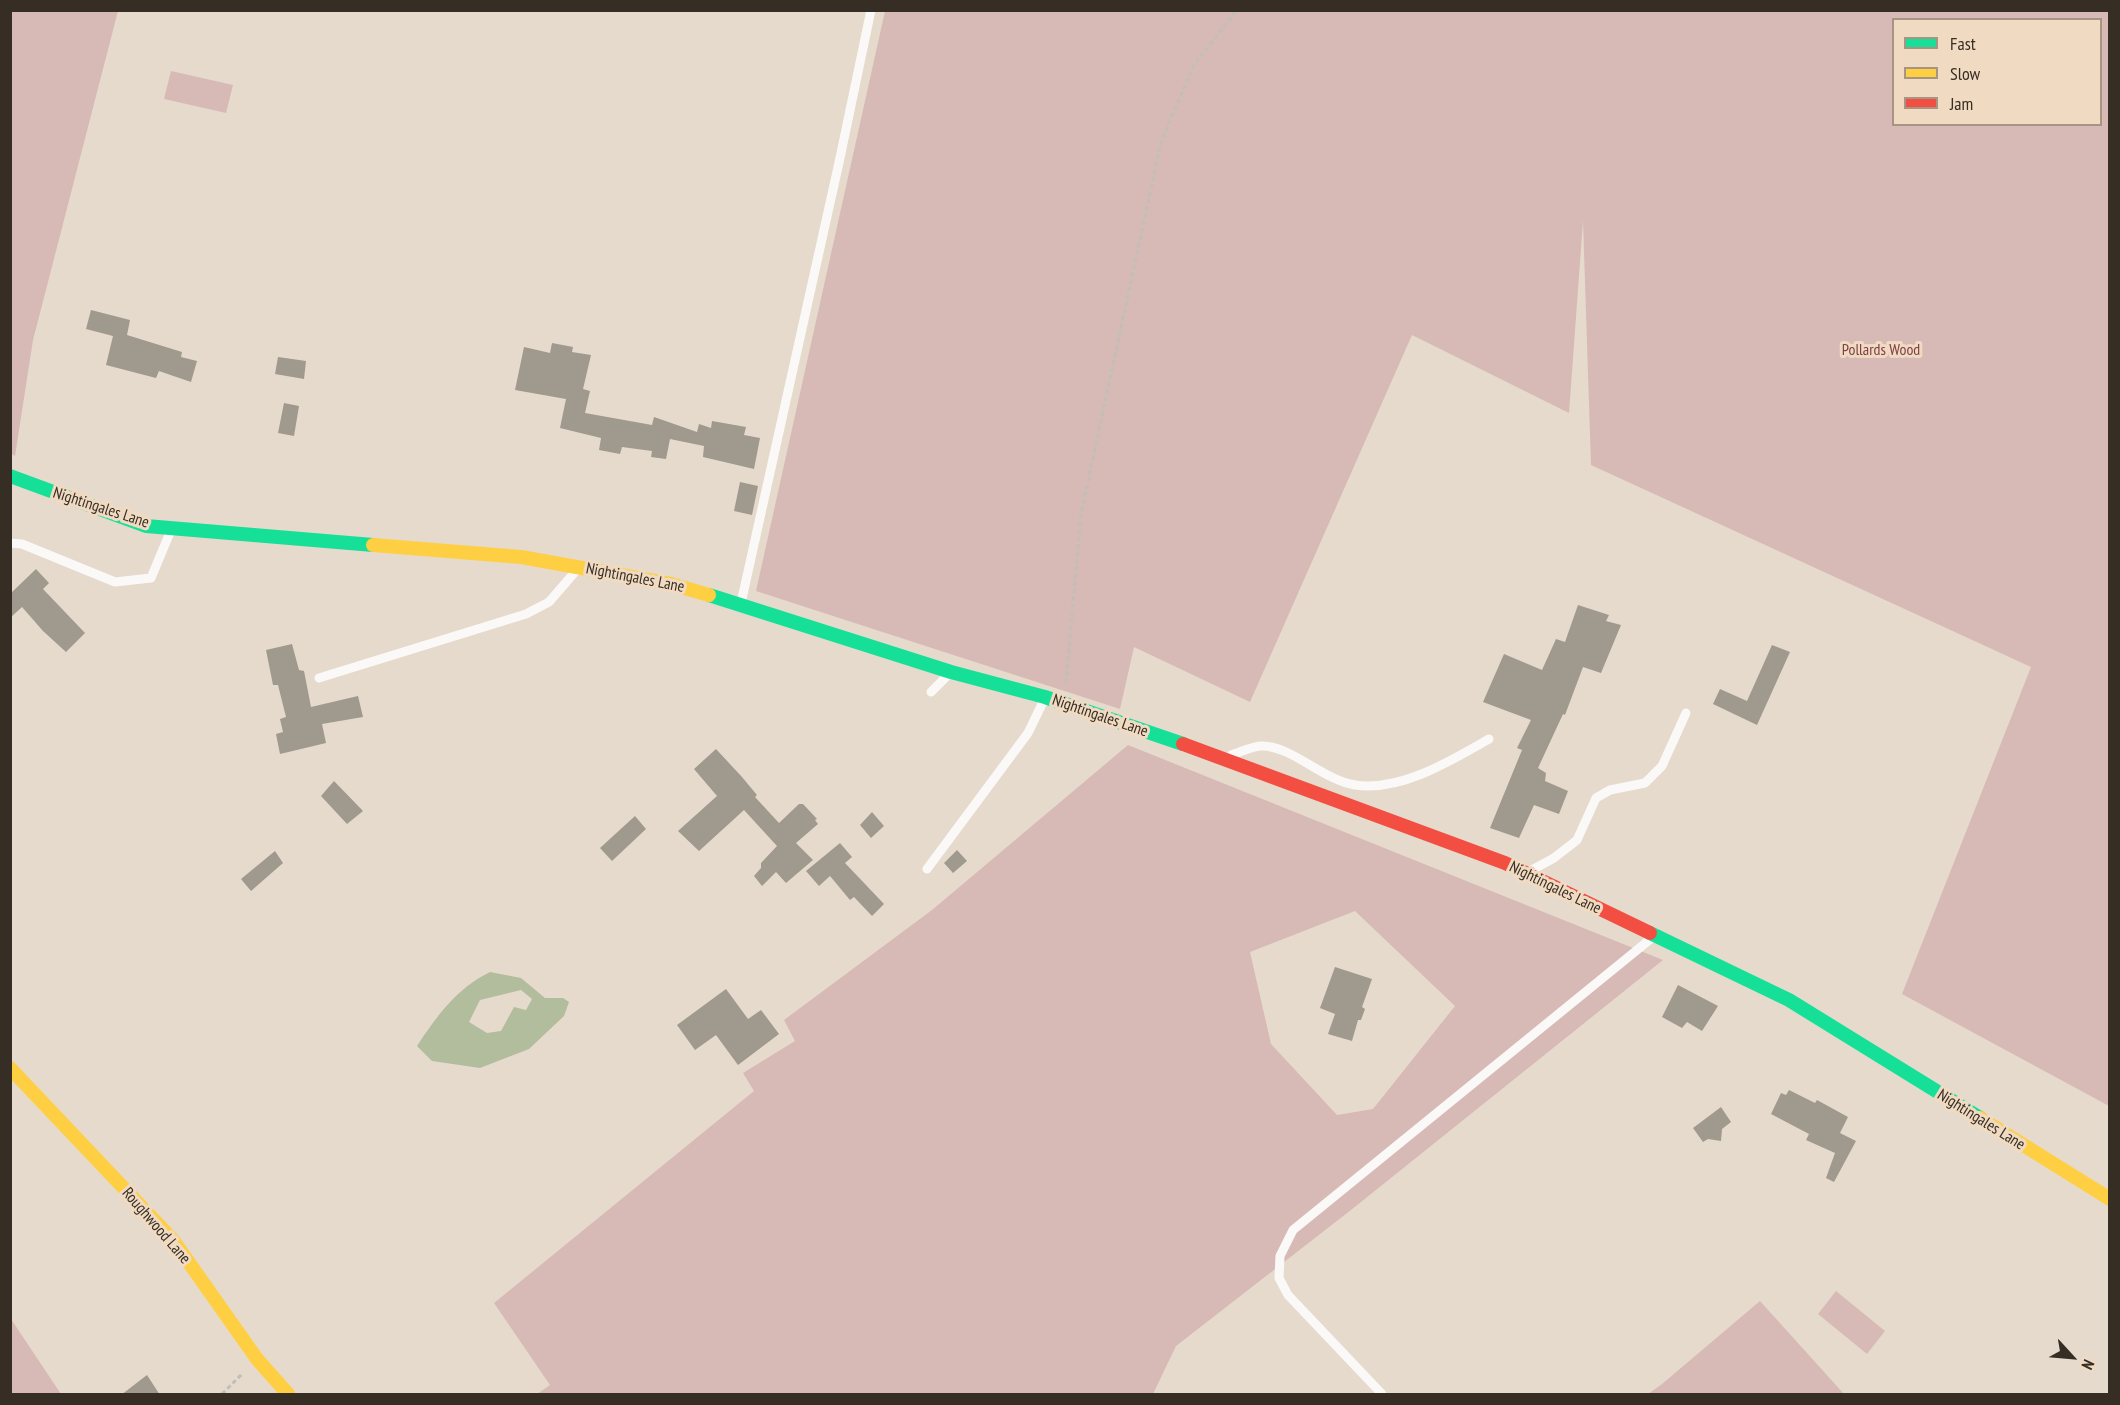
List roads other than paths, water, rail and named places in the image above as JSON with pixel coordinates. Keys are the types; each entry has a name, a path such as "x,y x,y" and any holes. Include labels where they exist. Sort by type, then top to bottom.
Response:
{"main road":[{"name":"Nightingales Lane","path":"10,476 146,526 521,557 671,584 741,603 951,672 1045,698 1220,758 1505,863 1789,1000 2109,1199"},
{"name":"Roughwood Lane","path":"10,1068 173,1240 257,1359 288,1395"}],"lane":[{"path":"741,603 871,10"},
{"path":"10,543 22,544 115,582 151,578 172,528"},
{"path":"319,678 526,614 549,602 578,567"},
{"path":"931,692 951,672"},
{"path":"927,869 1028,733 1045,698"},
{"path":"1525,874 1554,858 1577,840 1596,798 1610,790 1645,783 1651,778 1662,766 1686,713"},
{"path":"1220,758 1260,746 1275,747 1346,783 1371,785 1401,780 1442,765 1489,739"},
{"path":"1382,1395 1288,1295 1279,1278 1280,1256 1293,1230 1654,936"}],"park label":[{"name":"Pollards Wood","path":"1881,350"}]}
